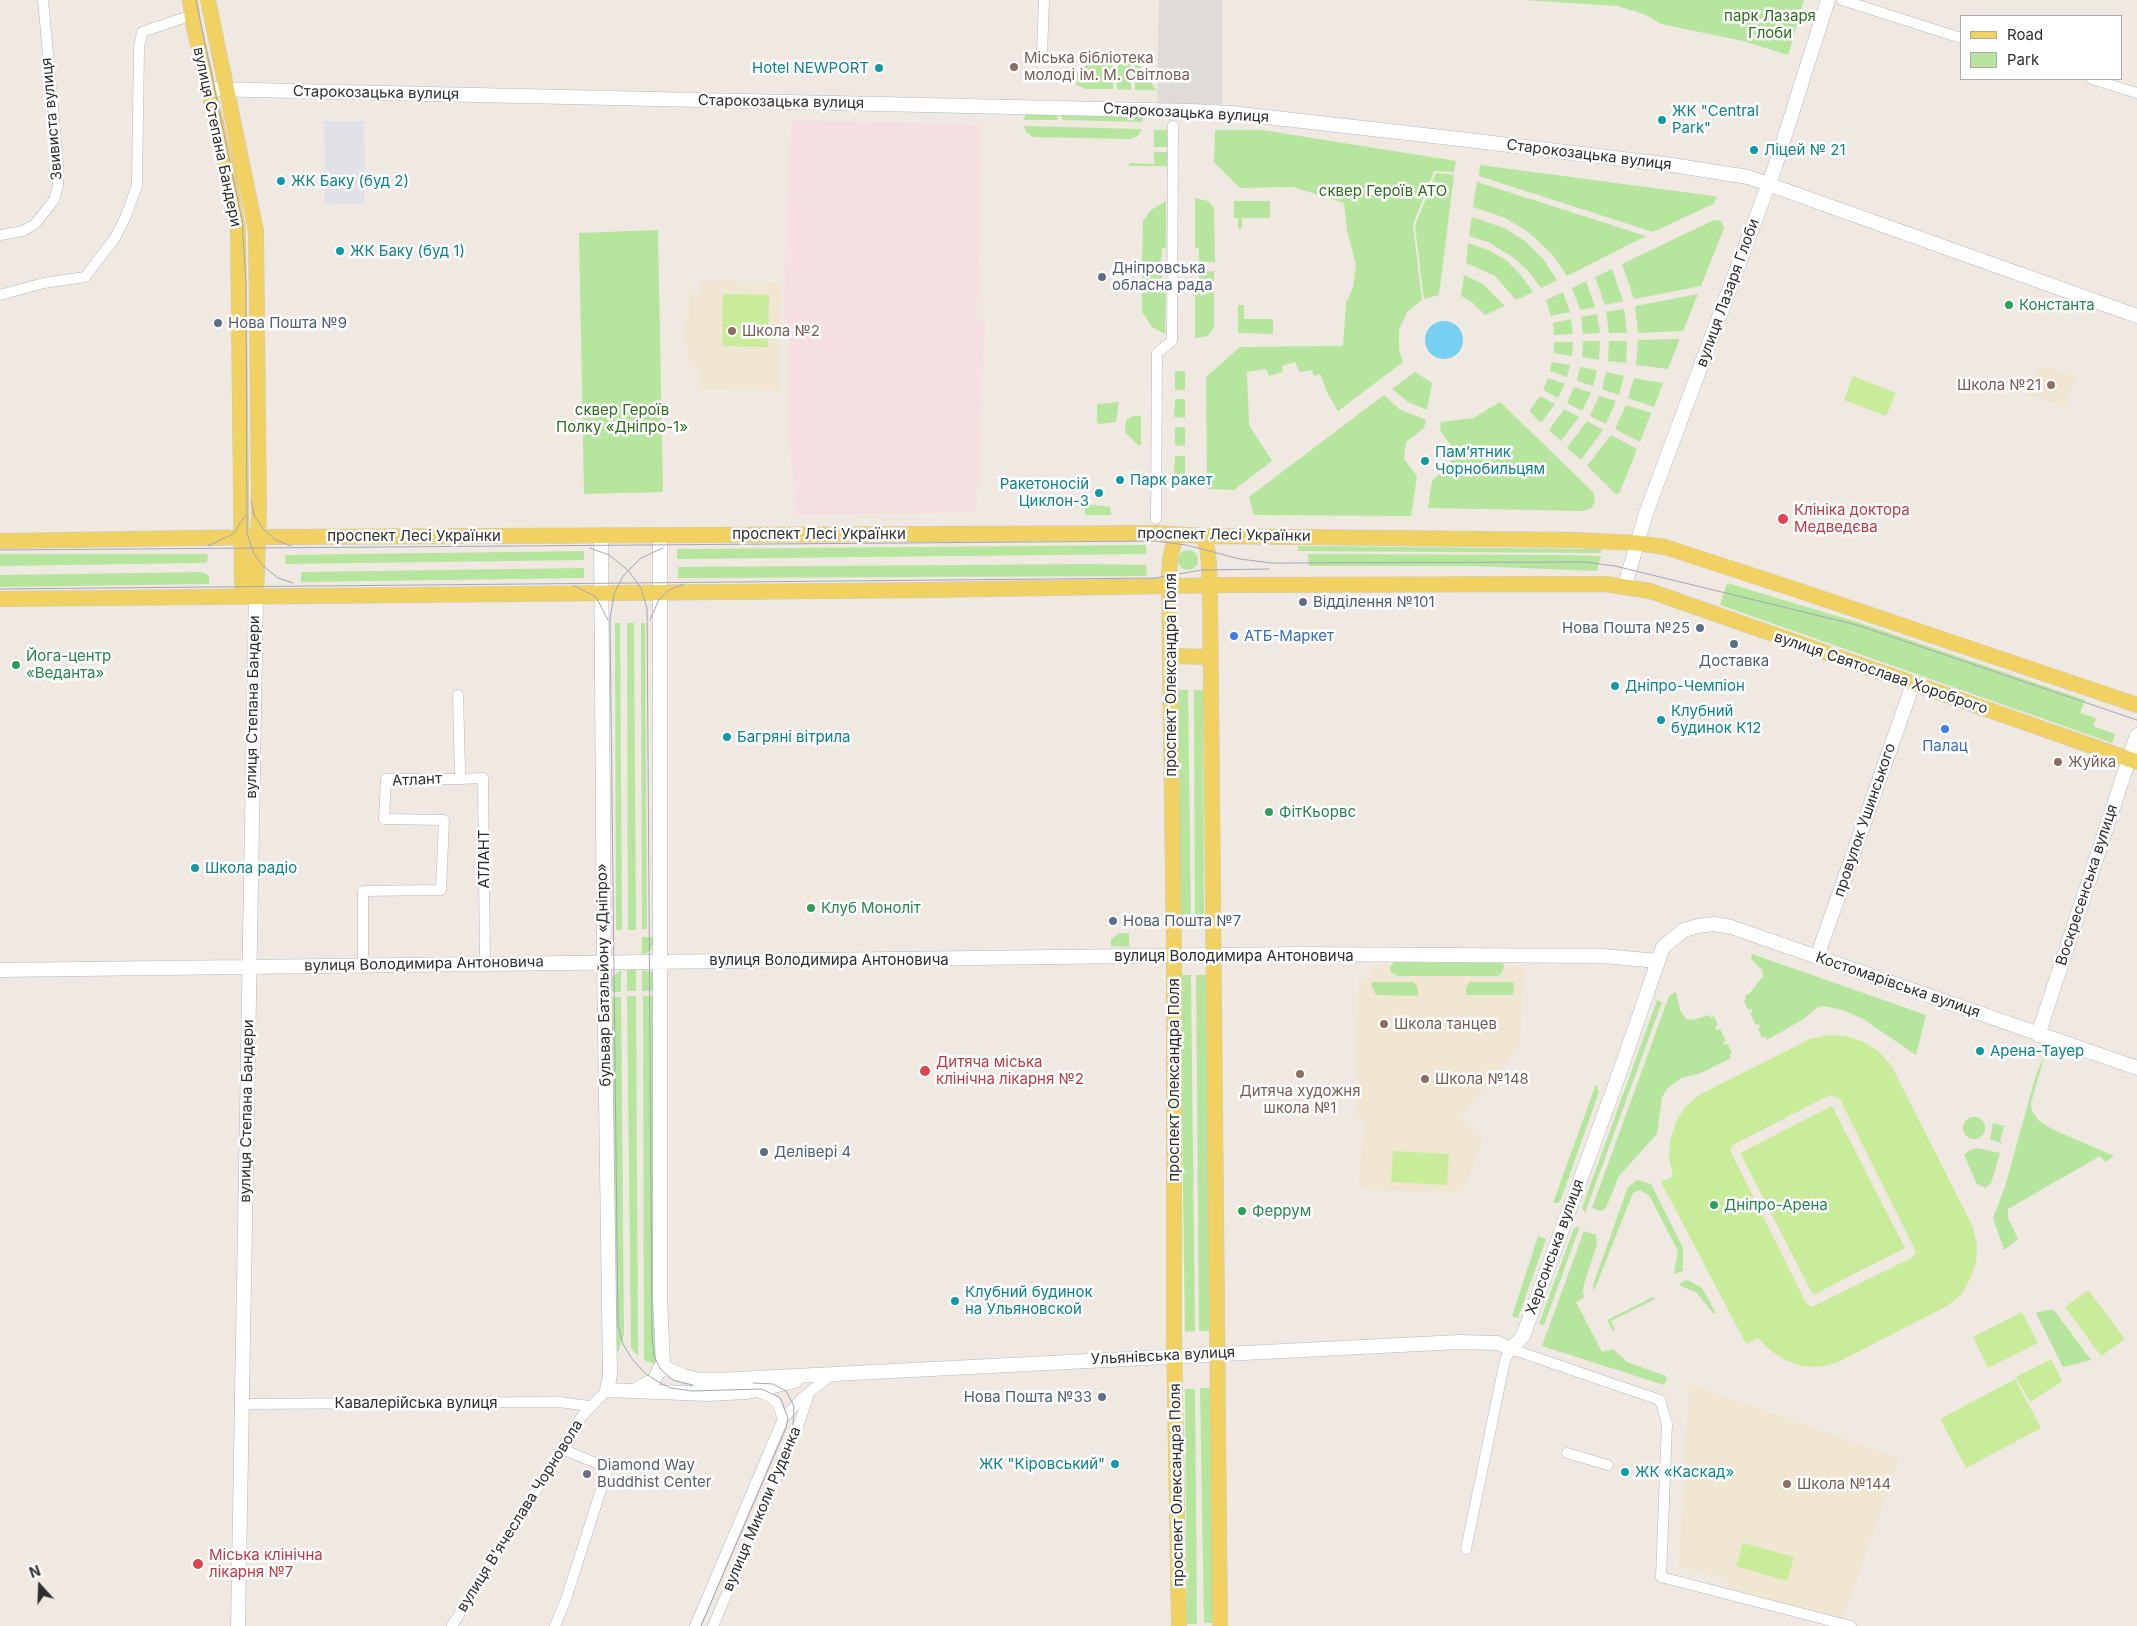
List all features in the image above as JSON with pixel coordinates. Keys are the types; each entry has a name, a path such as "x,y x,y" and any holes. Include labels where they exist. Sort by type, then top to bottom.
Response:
{"main road":[{"name":"вулиця Степана Бандери","path":"191,7 228,174 238,231 242,586 244,591 256,597 259,510 256,230 225,89 208,0"},
{"path":"211,538 232,527 241,510"},
{"path":"259,510 266,523 277,532 298,537"},
{"name":"проспект Лесі Українки","path":"0,541 241,537 1176,534 1203,536 1638,542"},
{"name":"проспект Олександра Поля","path":"1176,534 1170,559 1170,656 1174,956 1174,1356 1179,1626"},
{"path":"1203,536 1208,551 1210,585 1220,1626"},
{"path":"1638,542 1665,547 1800,591 2137,705"},
{"path":"0,600 1528,582 1625,585"},
{"name":"вулиця Святослава Хороброго","path":"1625,585 1650,591 2133,760"},
{"path":"1170,656 1210,657"}],"street":[{"name":"Звивиста вулиця","path":"0,235 23,231 35,224 54,200 58,186 58,163 43,0"},
{"path":"1042,54 1044,0"},
{"name":"вулиця Лазаря Глоби","path":"1625,585 1646,513 1768,184 1828,0"},
{"path":"1842,0 1960,38"},
{"path":"0,295 44,283 86,277 116,238 137,185 139,48 142,32 191,7"},
{"path":"2095,80 2137,93"},
{"name":"Старокозацька вулиця","path":"208,90 1232,113 1672,165 1748,178 2137,316"},
{"path":"1156,519 1157,353 1172,340 1173,126"},
{"name":"бульвар Батальйону «Дніпро»","path":"601,535 604,962 610,1376 607,1390"},
{"path":"631,1392 654,1380 664,1365 660,1288 660,535"},
{"name":"вулиця Степана Бандери","path":"238,1626 256,597"},
{"name":"провулок Ушинського","path":"1816,957 1913,684"},
{"name":"Атлант","path":"363,965 362,891 441,890 444,820 384,819 386,780 460,774 458,700"},
{"name":"Воскресенська вулиця","path":"2038,1034 2133,760 2137,736"},
{"name":"АТЛАНТ","path":"460,774 483,778 485,964"},
{"name":"Костомарівська вулиця","path":"1662,947 1684,930 1714,924 1731,927 2137,1068"},
{"name":"Херсонська вулиця","path":"1466,1549 1505,1360 1511,1349 1523,1336 1615,1086 1662,947"},
{"name":"вулиця Володимира Антоновича","path":"0,970 1174,956 1603,956 1658,961"},
{"name":"Ульянівська вулиця","path":"664,1365 683,1376 699,1380 1482,1341 1498,1343 1511,1349"},
{"path":"1511,1349 1660,1400 1667,1424 1661,1577 1851,1626"},
{"name":"вулиця Миколи Руденка","path":"695,1626 783,1419 810,1391 832,1374"},
{"name":"Ульянівська вулиця","path":"607,1390 687,1395 747,1392 778,1386 815,1375"},
{"path":"590,1406 607,1390"},
{"name":"вулиця Миколи Руденка","path":"713,1626 798,1427 810,1391"},
{"name":"вулиця Миколи Руденка","path":"747,1392 758,1392 772,1397 781,1410 783,1419"},
{"name":"Кавалерійська вулиця","path":"243,1404 559,1402 590,1406"},
{"name":"вулиця В'ячеслава Чорновола","path":"452,1626 590,1406"},
{"path":"555,1626 566,1599 608,1468 562,1449"},
{"path":"1567,1453 1608,1465"}],"shaded area":[{"path":"1159,0 1223,0 1223,104 1157,104"},
{"path":"792,120 980,125 977,320 985,321 976,512 796,515 789,432 788,327 784,313 786,221"},
{"path":"324,121 364,121 365,203 325,205"},
{"name":"Школа №2","path":"699,280 780,283 779,390 698,389 698,366 688,366 688,345 684,345 685,317 689,317 689,294 699,294"},
{"name":"Школа №21","path":"2037,365 2076,376 2065,407 2026,394"},
{"name":"Школа №148","path":"1370,965 1523,965 1520,1046 1460,1118 1483,1137 1467,1184 1456,1193 1371,1190 1359,1186 1364,1121 1358,1116 1356,1108 1359,978 1370,978"},
{"name":"Школа №144","path":"1689,1384 1899,1458 1843,1619 1731,1589 1725,1578 1679,1567"}],"green space":[{"name":"парк Лазаря Глоби","path":"1524,0 1804,0 1788,55 1743,41 1661,24 1644,14 1617,6"},
{"path":"1096,57 1113,63 1113,89 1086,89 1076,85 1077,73"},
{"path":"1117,64 1131,64 1131,90 1117,89"},
{"path":"1135,64 1139,64 1156,90 1135,90"},
{"path":"1027,113 1056,114 1058,120 1023,120"},
{"path":"1061,114 1142,116 1143,122 1063,120"},
{"path":"1024,126 1142,129 1138,136 1130,139 1033,137 1026,132"},
{"path":"1154,130 1167,130 1167,147 1154,147"},
{"name":"сквер Героїв АТО","path":"1215,130 1262,130 1456,161 1454,172 1434,171 1413,225 1422,300 1407,312 1399,330 1399,349 1403,362 1338,411 1328,394 1320,374 1314,376 1312,370 1300,372 1295,362 1282,366 1283,372 1269,376 1266,369 1247,372 1249,425 1272,461 1234,490 1207,489 1206,377 1240,347 1343,346 1346,303 1353,288 1356,265 1347,230 1344,203 1293,187 1240,188 1214,162"},
{"path":"1154,152 1167,152 1167,166 1129,166 1129,163 1154,164"},
{"name":"сквер Героїв АТО","path":"1480,165 1713,196 1716,199 1713,204 1653,232 1479,176"},
{"path":"1436,173 1454,175 1439,295 1424,299 1415,226"},
{"name":"сквер Героїв АТО","path":"1477,182 1646,236 1567,276 1552,254 1527,231 1505,218 1473,207"},
{"path":"1195,198 1208,201 1214,208 1215,262 1199,262 1199,248 1195,248"},
{"path":"1166,201 1166,248 1162,248 1161,262 1142,262 1143,221 1151,210"},
{"path":"1234,201 1270,201 1270,218 1242,218 1242,228 1238,229 1238,218 1234,218"},
{"name":"сквер Героїв АТО","path":"1472,217 1504,228 1525,241 1543,259 1557,280 1541,288 1529,272 1514,258 1488,242 1469,236"},
{"path":"1714,220 1721,221 1724,228 1701,286 1634,299 1622,264"},
{"name":"сквер Героїв Полку «Дніпро-1»","path":"658,230 663,492 584,494 579,233"},
{"path":"1468,243 1488,250 1506,260 1521,275 1533,292 1516,300 1495,276 1466,263"},
{"path":"1612,269 1623,301 1605,305 1595,277"},
{"path":"1142,271 1162,271 1162,285 1166,285 1165,334 1152,327 1142,312"},
{"path":"1214,271 1214,327 1208,336 1195,338 1195,285 1199,285 1199,272"},
{"path":"1464,275 1483,284 1505,306 1485,315 1472,302 1461,296"},
{"path":"1586,281 1595,307 1580,310 1572,288"},
{"path":"1563,292 1570,312 1551,316 1546,300"},
{"path":"723,294 769,295 768,347 722,346"},
{"path":"1698,294 1683,331 1638,333 1635,306"},
{"path":"1238,305 1244,305 1244,319 1273,319 1273,334 1238,333"},
{"path":"1624,309 1627,333 1609,333 1606,312"},
{"path":"1597,314 1600,333 1583,334 1581,317"},
{"path":"1571,319 1573,334 1554,335 1553,323"},
{"path":"1680,339 1668,369 1636,365 1638,340"},
{"path":"1583,341 1600,341 1599,360 1582,357"},
{"path":"1609,341 1627,341 1626,363 1608,361"},
{"path":"1554,342 1573,342 1572,356 1554,353"},
{"path":"1552,362 1570,365 1567,377 1550,371"},
{"path":"1580,367 1597,370 1593,386 1577,381"},
{"path":"1175,371 1185,371 1185,390 1175,390"},
{"path":"1415,372 1432,383 1427,410 1408,402 1392,389"},
{"path":"1606,372 1624,376 1619,395 1602,389"},
{"path":"1853,376 1896,393 1886,416 1844,400"},
{"path":"1548,378 1565,384 1558,398 1543,390"},
{"path":"1634,378 1663,383 1654,407 1628,398"},
{"path":"1574,387 1591,393 1582,411 1567,403"},
{"path":"1384,395 1399,409 1426,420 1424,428 1406,442 1404,459 1417,476 1411,516 1254,515 1249,497"},
{"path":"1540,396 1555,404 1541,423 1529,411"},
{"path":"1599,396 1616,401 1606,424 1590,416"},
{"path":"1175,399 1185,399 1185,418 1174,417"},
{"path":"1119,402 1116,422 1099,424 1097,421 1097,404"},
{"path":"1500,402 1593,492 1595,499 1592,508 1583,511 1428,508 1432,481 1450,465 1453,448 1440,431 1441,422 1473,418"},
{"path":"1626,405 1651,413 1640,442 1615,429"},
{"path":"1564,409 1579,417 1561,441 1549,430"},
{"path":"1133,416 1141,416 1141,445 1138,445 1125,432 1126,420"},
{"path":"1587,421 1603,430 1581,460 1567,448"},
{"path":"1175,427 1185,427 1185,446 1175,445"},
{"path":"1611,435 1637,449 1620,492 1617,495 1587,466"},
{"path":"1175,456 1185,456 1185,474 1174,474"},
{"path":"1085,504 1110,507 1111,515 1085,515"},
{"path":"1146,545 1146,554 677,559 677,549"},
{"path":"1298,546 1601,549 1601,553 1298,551"},
{"path":"1188,550 1195,553 1198,560 1195,567 1188,570 1181,567 1178,560 1181,553"},
{"path":"584,551 584,560 285,564 285,555"},
{"path":"0,554 208,554 207,562 201,563 0,566"},
{"path":"1308,554 1601,556 1597,571 1472,566 1309,566"},
{"path":"1146,565 1147,576 678,578 678,567"},
{"path":"584,568 584,578 301,582 301,572"},
{"path":"202,572 209,575 209,584 0,587 0,575"},
{"path":"1727,583 1860,623 2085,700 2080,713 2096,718 2093,726 2115,734 2112,743 1720,605"},
{"path":"615,623 620,623 622,930 616,930"},
{"path":"627,623 634,623 636,930 628,930"},
{"path":"641,623 645,623 647,929 642,929"},
{"path":"1178,690 1188,690 1191,924 1181,924"},
{"path":"1194,690 1203,690 1204,924 1195,924"},
{"path":"1120,933 1129,933 1129,947 1111,946 1111,939"},
{"path":"642,937 654,937 651,950 642,954"},
{"path":"1752,954 1926,1015 1916,1055 1863,1019 1843,1010 1824,1006 1818,1007 1802,1020 1767,1040 1765,1036 1762,1038 1758,1029 1760,1027 1759,1024 1756,1025 1750,1013 1753,1012 1751,1009 1748,1010 1744,1001 1746,999 1745,996 1751,992 1763,976 1762,970 1751,959"},
{"path":"1394,962 1503,963 1504,967 1501,974 1497,976 1398,976 1391,972 1390,967"},
{"path":"621,970 621,992 610,992 610,979"},
{"path":"627,970 636,970 636,991 627,991"},
{"path":"642,970 653,972 654,991 642,991"},
{"path":"1180,975 1191,975 1195,1331 1185,1332"},
{"path":"1196,975 1206,975 1210,1331 1199,1331"},
{"path":"1373,982 1413,982 1417,986 1418,996 1376,995 1371,984"},
{"path":"1470,982 1511,982 1514,983 1513,995 1466,995 1466,987"},
{"path":"1676,992 1680,1010 1686,1019 1692,1020 1709,1015 1710,1018 1714,1016 1718,1025 1715,1027 1717,1030 1720,1029 1726,1041 1723,1042 1724,1045 1728,1044 1732,1053 1729,1055 1731,1058 1701,1073 1681,1078 1667,1089 1662,1097 1657,1134 1619,1176 1606,1208 1601,1211 1592,1208 1669,996"},
{"path":"627,996 636,996 638,1356 631,1348"},
{"path":"643,996 654,996 656,1365 644,1360"},
{"path":"610,997 621,997 624,1335 614,1363"},
{"path":"1657,1000 1662,1002 1585,1213 1582,1208"},
{"name":"Дніпро-Арена","path":"1828,1035 1846,1036 1864,1042 1879,1052 1891,1065 1973,1227 1977,1245 1976,1262 1970,1279 1961,1295 1947,1306 1838,1362 1820,1367 1802,1366 1785,1360 1770,1350 1758,1338 1746,1344 1661,1182 1673,1176 1669,1158 1670,1140 1676,1122 1685,1107 1699,1095 1810,1039","holes":["1830,1095 1840,1099 1916,1252 1913,1257 1812,1307 1806,1303 1730,1150 1733,1145"]},
{"path":"2046,1051 2031,1103 2032,1111 2039,1121 2054,1130 2114,1156 2105,1162 2100,1156 2008,1209 2008,1218 2018,1239 2004,1250 1993,1218 2005,1187 2035,1078"},
{"path":"1596,1084 1599,1092 1561,1199 1558,1203 1553,1203"},
{"path":"1832,1106 1905,1248 1813,1295 1740,1153"},
{"path":"1970,1117 1978,1117 1985,1124 1985,1132 1978,1139 1970,1139 1963,1132 1963,1124"},
{"path":"1993,1123 2008,1127 2004,1127 2000,1141 2003,1144 1990,1139"},
{"path":"1978,1148 2000,1153 1991,1183 1985,1188 1977,1184 1964,1155 1970,1150"},
{"path":"1393,1151 1449,1154 1447,1185 1391,1182"},
{"path":"1637,1180 1651,1184 1683,1248 1683,1271 1674,1274 1678,1251 1649,1195 1640,1190 1633,1193 1594,1291 1593,1285 1628,1187"},
{"path":"1580,1226 1544,1325 1539,1324 1574,1228"},
{"path":"1584,1231 1596,1235 1597,1244 1584,1284 1583,1293 1585,1297 1576,1302 1602,1352 1613,1349 1627,1362 1666,1376 1667,1379 1664,1385 1542,1346"},
{"path":"1538,1236 1546,1239 1518,1318 1512,1316"},
{"path":"1687,1280 1702,1288 1716,1313 1713,1313 1697,1293 1679,1284"},
{"path":"2088,1290 2125,1339 2101,1356 2065,1307"},
{"path":"1653,1297 1655,1299 1611,1321 1615,1330 1613,1331 1607,1320"},
{"path":"2054,1310 2091,1360 2063,1367 2036,1313"},
{"path":"2022,1312 2038,1343 1988,1368 1973,1337"},
{"path":"2051,1359 2062,1381 2030,1402 2016,1377"},
{"path":"2015,1379 2041,1428 1966,1468 1940,1419"},
{"path":"1200,1388 1210,1388 1214,1623 1204,1623"},
{"path":"1185,1389 1195,1389 1197,1624 1187,1624"},
{"path":"1743,1543 1794,1557 1787,1581 1736,1566"}],"water":[{"path":"1444,321 1458,326 1463,340 1458,354 1444,359 1430,354 1425,340 1430,326"}],"tram line":[{"path":"196,0 242,220 246,283 247,533 254,554 262,565 278,578 293,583"},
{"path":"251,500 254,515 263,529 276,540 291,546"},
{"path":"208,546 233,534 245,516"},
{"path":"0,550 1156,541 1186,545 1240,559 1271,563 1585,562 1615,566 1857,625 2137,720"},
{"path":"590,548 609,555 628,570 641,588 647,608 652,1337 654,1356 661,1370 673,1380 693,1385"},
{"path":"663,548 641,558 623,576 614,594 610,619 618,1326 623,1344 632,1359 646,1374 662,1384 671,1388 692,1391 762,1389 780,1398 788,1418 786,1428 701,1626"},
{"path":"0,589 1155,578 1202,570 1269,569"},
{"path":"650,620 659,599 669,590 684,584"},
{"path":"573,585 596,597 608,620"},
{"path":"753,1383 773,1384 786,1391 794,1406 793,1424"}],"place":[{"name":"Міська бібліотека молоді ім. М. Світлова","path":"1014,67"},
{"name":"Hotel NEWPORT","path":"879,68"},
{"name":"ЖК \"Central Park\"","path":"1662,120"},
{"name":"Ліцей № 21","path":"1754,150"},
{"name":"ЖК Баку (буд 2)","path":"281,181"},
{"name":"ЖК Баку (буд 1)","path":"340,251"},
{"name":"Дніпровська обласна рада","path":"1102,277"},
{"name":"Константа","path":"2009,305"},
{"name":"Нова Пошта №9","path":"218,323"},
{"name":"Школа №2","path":"732,331"},
{"name":"Школа №21","path":"2051,385"},
{"name":"Пам’ятник Чорнобильцям","path":"1425,461"},
{"name":"Парк ракет","path":"1120,480"},
{"name":"Ракетоносій Циклон-3","path":"1099,493"},
{"name":"Клініка доктора Медведєва","path":"1783,519"},
{"name":"Відділення №101","path":"1303,602"},
{"name":"Нова Пошта №25","path":"1700,628"},
{"name":"АТБ-Маркет","path":"1234,636"},
{"name":"Доставка","path":"1734,644"},
{"name":"Йога-центр «Веданта»","path":"16,665"},
{"name":"Дніпро-Чемпіон","path":"1615,686"},
{"name":"Клубний будинок К12","path":"1661,720"},
{"name":"Палац","path":"1945,729"},
{"name":"Багряні вітрила","path":"727,737"},
{"name":"Жуйка","path":"2058,762"},
{"name":"ФiтКьорвс","path":"1269,812"},
{"name":"Школа радіо","path":"195,868"},
{"name":"Клуб Моноліт","path":"811,908"},
{"name":"Нова Пошта №7","path":"1113,921"},
{"name":"Школа танцев","path":"1384,1024"},
{"name":"Арена-Тауер","path":"1980,1051"},
{"name":"Дитяча міська клінічна лікарня №2","path":"925,1071"},
{"name":"Дитяча художня школа №1","path":"1300,1074"},
{"name":"Школа №148","path":"1425,1079"},
{"name":"Делівері 4","path":"764,1152"},
{"name":"Дніпро-Арена","path":"1714,1205"},
{"name":"Феррум","path":"1242,1211"},
{"name":"Клубний будинок на Ульяновской","path":"955,1301"},
{"name":"Нова Пошта №33","path":"1102,1397"},
{"name":"ЖК \"Кіровський\"","path":"1115,1464"},
{"name":"ЖК «Каскад»","path":"1625,1472"},
{"name":"Diamond Way Buddhist Center","path":"587,1474"},
{"name":"Школа №144","path":"1787,1484"},
{"name":"Міська клінічна лікарня №7","path":"198,1564"}]}
